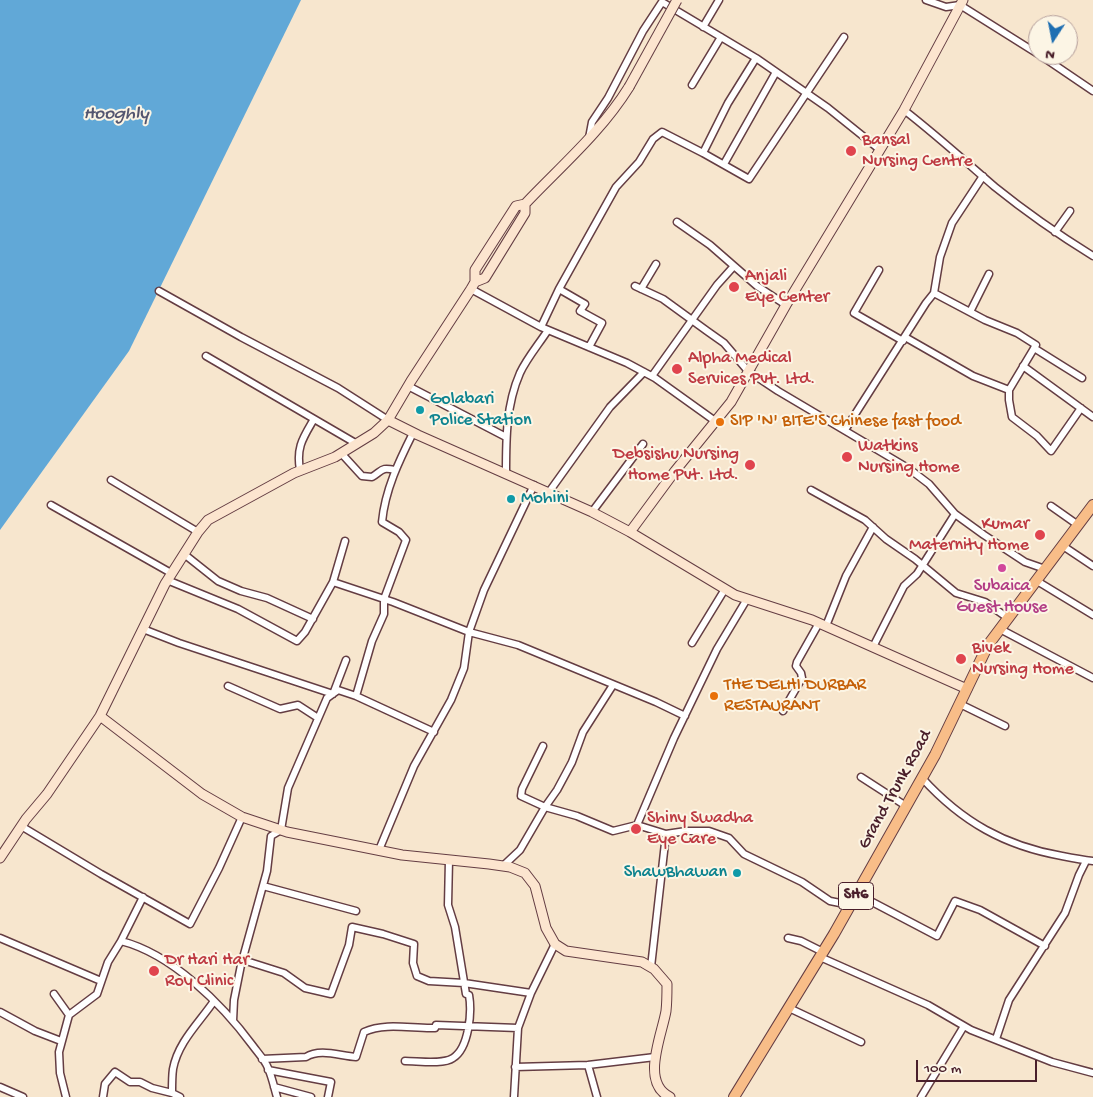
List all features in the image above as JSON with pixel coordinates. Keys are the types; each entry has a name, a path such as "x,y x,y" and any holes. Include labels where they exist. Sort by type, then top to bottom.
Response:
{"main road":[{"name":"Grand Trunk Road","path":"734,1097 822,955 935,756 988,645 1093,505"}],"street":[{"path":"0,858 21,826 47,794 100,716 169,576 198,532 208,520 300,470 341,453 374,433 388,420 473,285 485,278 525,213 525,204 607,119 629,87 677,0"},
{"path":"703,27 719,0"},
{"path":"926,0 946,6 961,2 1028,47"},
{"path":"589,138 592,122 608,98 643,31 662,1 756,58 828,108 879,149"},
{"path":"630,532 675,470 730,402 786,305 904,110 961,2"},
{"path":"541,327 559,290 616,187 639,162 653,139 662,132 749,179 805,92 844,37"},
{"path":"692,85 721,38"},
{"path":"704,153 728,103 756,58"},
{"path":"1055,65 1093,91"},
{"path":"724,164 776,72"},
{"path":"904,110 983,176 1055,232 1093,256"},
{"path":"845,430 934,293 940,257 952,223 983,176"},
{"path":"1055,232 1070,211"},
{"path":"677,222 710,245 757,286 786,305"},
{"path":"656,264 638,287 663,299 724,343 748,371 778,391 908,468 929,484 955,514 984,536 1025,562 1046,570"},
{"path":"652,376 717,285 734,266"},
{"path":"879,270 854,313 973,376 1009,390"},
{"path":"970,312 989,274"},
{"path":"473,285 541,327 652,376 715,421"},
{"path":"559,290 585,304 580,311 602,323 589,347"},
{"path":"159,291 241,338 338,388 388,420 592,512 630,532 735,595 822,624 967,689"},
{"path":"934,293 1036,345 1009,390 1009,400 1012,417 1037,436 1051,451 1081,408"},
{"path":"506,473 506,426 511,402 520,372 548,330"},
{"path":"1034,348 1082,378"},
{"path":"206,356 357,444"},
{"path":"1022,366 1093,417"},
{"path":"549,492 610,407 644,372"},
{"path":"408,386 506,437"},
{"path":"300,470 298,460 300,444 314,419"},
{"path":"356,696 372,641 384,614 384,599 406,540 399,532 382,522 383,510 396,470 413,432"},
{"path":"592,512 643,444"},
{"path":"341,453 362,476 372,476 380,469 396,470"},
{"path":"111,480 198,532"},
{"path":"379,850 414,766 451,700 464,668 469,632 484,590 534,485"},
{"path":"811,490 865,520 886,539 956,593 984,602 1008,618"},
{"path":"51,505 169,576 238,609 297,641 313,619 333,582 344,541"},
{"path":"1051,506 1078,525"},
{"path":"873,647 904,586 912,579 922,565 955,514"},
{"path":"784,711 802,678 796,666 797,662 822,624 873,528"},
{"path":"1063,546 1093,566"},
{"path":"184,554 218,581 241,591 267,598 313,619"},
{"path":"1037,581 1093,615"},
{"path":"333,582 384,599 469,632 518,645 656,702 685,716"},
{"path":"692,643 726,590"},
{"path":"637,825 717,649 747,599"},
{"path":"143,629 179,643 333,694"},
{"path":"1000,629 1093,678"},
{"path":"333,694 346,660"},
{"path":"503,866 520,850 558,790 572,762 583,732 613,685"},
{"path":"228,686 280,709 298,705 318,718"},
{"path":"233,1021 234,1000 267,871 271,836 280,830 288,788 327,698 338,690 356,696 434,732"},
{"path":"960,704 1004,726"},
{"path":"100,716 202,794 242,817 280,830 402,855 503,866 525,873 535,886 546,928 555,944 566,951 642,962 651,967 667,984 666,1010 655,1057 655,1078 664,1094 670,1097"},
{"path":"543,746 522,789 521,796 546,807 578,816 613,831 637,825 666,834 686,831 708,831 729,838 744,854 802,882 830,901 850,905"},
{"path":"861,777 906,806"},
{"path":"922,778 957,811 990,834 1036,852 1090,861 1079,875 1065,914 1009,1000 996,1039"},
{"path":"21,826 190,924 219,868 242,817"},
{"path":"651,967 666,834"},
{"path":"406,1061 442,1062 454,1058 463,1046 469,1027 470,1000 469,995 466,994 455,927 448,904 449,860"},
{"path":"263,886 356,911"},
{"path":"857,894 937,936 954,901 980,910 1045,946"},
{"path":"66,1097 59,1062 59,1052 68,1015 97,994 108,962 144,897"},
{"path":"243,960 284,972 305,988 331,994 348,945 352,927 414,944 413,962 417,976 429,981 464,983 531,993"},
{"path":"0,938 101,982"},
{"path":"788,938 801,941 822,955 928,1005 964,1026 1052,1062 1093,1073"},
{"path":"121,941 131,943 158,957 201,987 233,1021 262,1059 268,1070 277,1097"},
{"path":"514,1097 514,1067 518,1028 531,993 555,944"},
{"path":"54,994 68,1015"},
{"path":"172,1093 173,1070 180,1050 186,1038 214,1001"},
{"path":"789,1008 861,1042"},
{"path":"0,1012 35,1031 61,1041"},
{"path":"262,1059 306,1057 321,1053 356,1057 364,1032 371,1029 402,1026 435,1028 436,1024 518,1028"},
{"path":"921,1097 964,1026"},
{"path":"514,1067 588,1065 655,1057"},
{"path":"588,1065 597,1097"},
{"path":"268,1070 331,1082 328,1097"},
{"path":"102,1097 105,1084 115,1072 130,1082 138,1082 180,1097"},
{"path":"274,1086 311,1097"},
{"path":"0,1087 23,1097"}],"water":[{"name":"Hooghly","path":"0,0 301,0 129,351 0,530"}],"place":[{"name":"Bansal Nursing Centre","path":"851,151"},
{"name":"Anjali Eye Center","path":"734,287"},
{"name":"Alpha Medical Services Pvt. Ltd.","path":"677,369"},
{"name":"Golabari Police Station","path":"420,410"},
{"name":"SIP 'N' BITE'S Chinese fast food","path":"720,422"},
{"name":"Watkins Nursing Home","path":"847,457"},
{"name":"Debsishu Nursing Home Pvt. Ltd.","path":"750,465"},
{"name":"Mohini","path":"511,499"},
{"name":"Kumar Maternity Home","path":"1040,535"},
{"name":"Subaica Guest House","path":"1002,568"},
{"name":"Bivek Nursing Home","path":"961,659"},
{"name":"THE DELHI DURBAR RESTAURANT","path":"714,696"},
{"name":"Shiny Swadha Eye Care","path":"636,829"},
{"name":"ShawBhawan","path":"737,873"},
{"name":"Dr Hari Har Roy Clinic","path":"154,971"}]}
